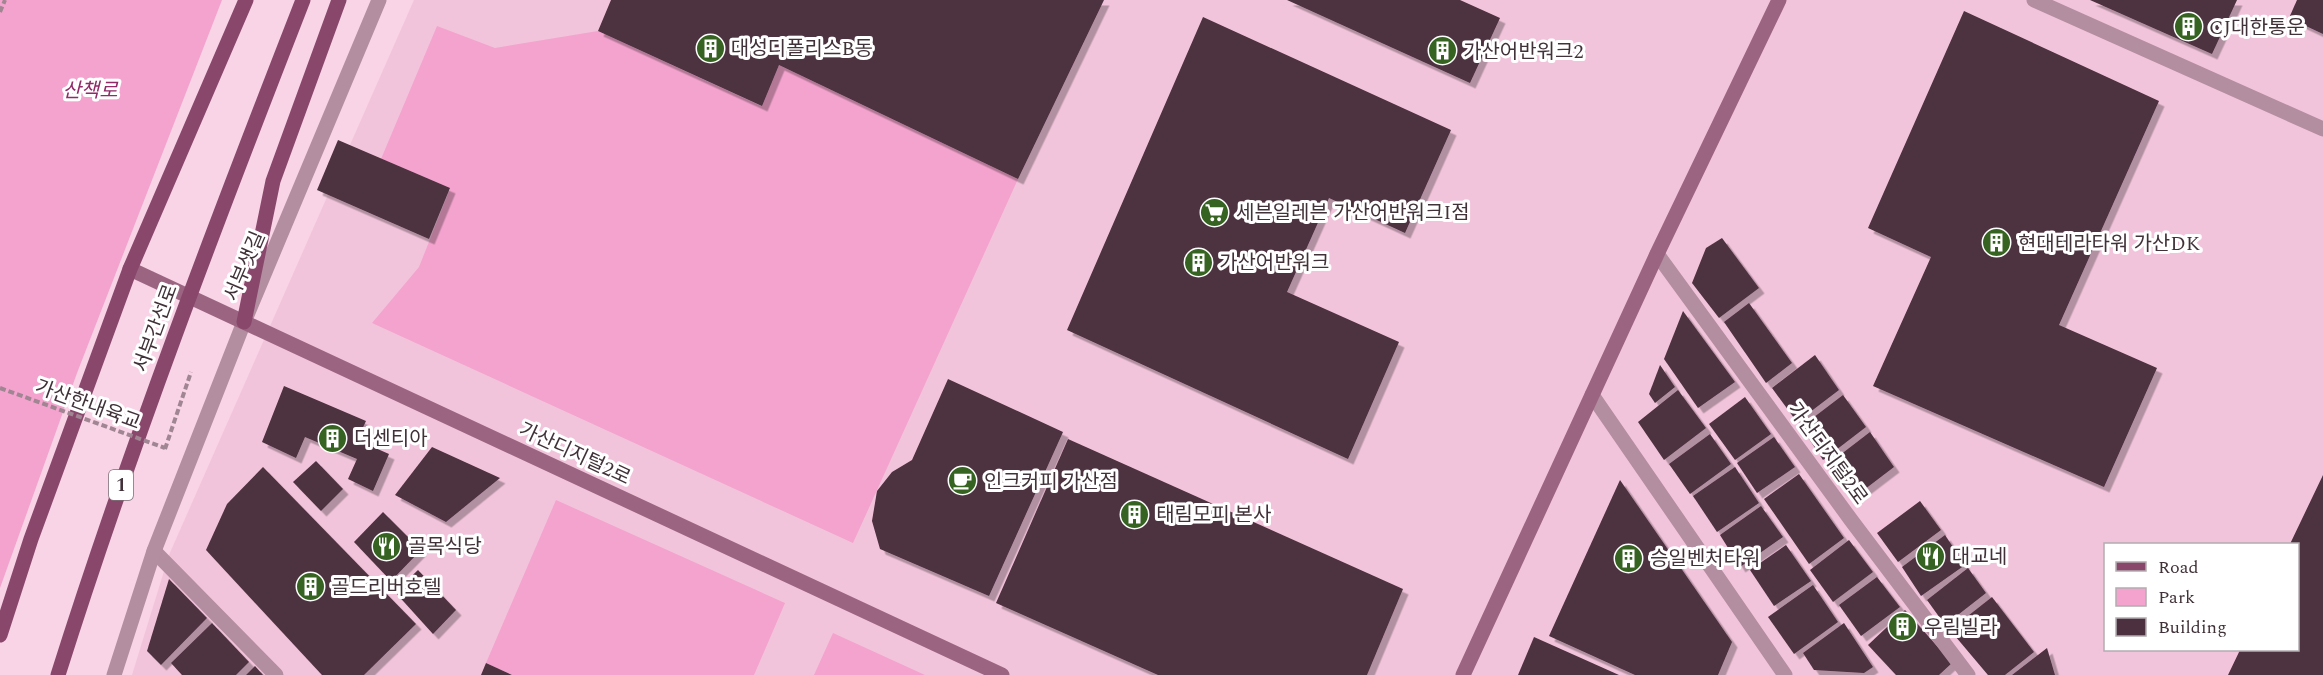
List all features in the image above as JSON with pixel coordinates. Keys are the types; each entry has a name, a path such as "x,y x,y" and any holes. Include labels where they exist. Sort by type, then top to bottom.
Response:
{"main road":[{"path":"0,617 130,269 246,0"},
{"name":"서부간선로","path":"58,675 91,571 188,296 303,0"},
{"path":"244,322 273,181 339,0"},
{"path":"0,634 31,539"}],"street":[{"name":"서부샛길","path":"114,675 154,551 244,322 379,0"},
{"path":"1462,675 1657,254 1779,0"},
{"path":"2034,0 2323,129"},
{"name":"가산디지털2로","path":"1657,254 1851,520 1968,675"},
{"name":"가산디지털2로","path":"130,269 1002,675"},
{"path":"1592,395 1785,675"},
{"path":"154,551 276,675"}],"path":[{"path":"0,12 5,0"},
{"name":"가산한내육교","path":"0,388 165,448 191,372"}],"shaded area":[{"path":"414,0 2323,0 2323,675 132,675 169,555"}],"green space":[{"name":"산책로","path":"0,0 222,0 77,373 0,588"},
{"path":"437,26 495,48 598,31 761,106 779,65 1018,179 853,543 372,323 419,267 450,189 381,159"},
{"path":"556,500 785,603 754,675 512,675 486,663"},
{"path":"833,633 925,675 814,675"}],"building":[{"path":"611,0 1104,0 1018,179 779,65 762,106 598,31"},
{"name":"가산어반워크2","path":"1287,0 1460,0 1500,18 1470,83"},
{"name":"CJ대한통운","path":"2090,0 2237,0 2212,54"},
{"path":"2297,0 2323,0 2323,34 2289,18"},
{"name":"현대테라타워 가산DK","path":"1964,11 2159,101 2059,325 2157,368 2104,487 1873,386 1931,257 1868,228"},
{"name":"가산어반워크","path":"1203,17 1451,130 1405,233 1329,198 1287,292 1399,342 1348,459 1067,330"},
{"path":"338,140 450,188 429,239 317,190"},
{"path":"1722,238 1759,288 1719,318 1692,283 1706,248"},
{"path":"1749,303 1792,363 1766,383 1724,322"},
{"path":"1683,311 1735,382 1698,408 1664,359"},
{"path":"1815,355 1839,390 1797,422 1772,388"},
{"path":"1660,365 1675,387 1655,403 1649,394"},
{"name":"인크커피 가산점","path":"948,379 1063,432 989,596 880,549 872,521 877,491 892,472 912,460"},
{"name":"더센티아","path":"284,386 366,421 357,440 389,454 373,491 348,479 357,459 305,437 296,458 262,442"},
{"path":"1678,390 1706,428 1664,460 1638,422"},
{"path":"1843,395 1866,427 1823,460 1801,427"},
{"path":"1745,397 1771,434 1735,460 1709,424"},
{"path":"1870,432 1894,467 1852,499 1827,465"},
{"path":"1710,434 1731,464 1690,494 1669,464"},
{"path":"1774,437 1795,467 1757,493 1737,463"},
{"name":"태림모피 본사","path":"1068,439 1403,589 1367,675 1158,675 996,603"},
{"path":"432,447 500,478 446,522 395,495"},
{"path":"316,461 343,489 321,511 293,482"},
{"name":"골드리버호텔","path":"263,467 416,624 364,675 322,675 206,550 227,504"},
{"path":"1735,467 1759,503 1717,532 1693,496"},
{"path":"1799,474 1844,538 1809,564 1764,499"},
{"path":"2323,475 2323,675 2228,675 2240,651 2299,651 2299,543 2290,543"},
{"name":"승일벤처타워","path":"1620,480 1732,642 1718,675 1635,675 1549,636"},
{"path":"1920,501 1941,530 1898,562 1877,533"},
{"path":"1761,506 1783,537 1740,567 1720,535"},
{"name":"골목식당","path":"383,512 421,550 391,581 354,542"},
{"path":"1945,535 1965,565 1921,596 1902,567"},
{"path":"1849,540 1873,572 1833,602 1810,570"},
{"path":"1786,545 1811,581 1774,606 1750,570"},
{"path":"1968,568 1986,593 1945,625 1927,600"},
{"path":"418,570 456,610 433,634 395,592"},
{"path":"1877,577 1900,607 1861,636 1839,605"},
{"path":"169,579 207,618 161,665 147,651"},
{"path":"1813,585 1838,622 1794,654 1768,617"},
{"path":"1992,597 2034,652 2005,675 1988,675 1950,630"},
{"name":"우림빌라","path":"1905,610 1952,663 1939,675 1896,675 1868,645"},
{"path":"212,623 249,662 236,675 182,675 171,663"},
{"path":"1844,623 1873,667 1864,673 1814,670 1803,653"},
{"path":"1534,637 1619,675 1518,675"},
{"path":"2047,648 2055,675 2012,675"},
{"path":"486,663 512,675 481,675"},
{"path":"255,666 263,675 246,675"}],"place":[{"name":"CJ대한통운","path":"2188,27"},
{"name":"대성디폴리스B동","path":"710,48"},
{"name":"가산어반워크2","path":"1442,51"},
{"name":"세븐일레븐 가산어반워크I점","path":"1215,212"},
{"name":"현대테라타워 가산DK","path":"1997,243"},
{"name":"가산어반워크","path":"1198,262"},
{"name":"더센티아","path":"333,438"},
{"name":"인크커피 가산점","path":"963,481"},
{"name":"태림모피 본사","path":"1135,514"},
{"name":"골목식당","path":"387,546"},
{"name":"대교네","path":"1931,556"},
{"name":"승일벤처타워","path":"1629,558"},
{"name":"골드리버호텔","path":"310,587"},
{"name":"우림빌라","path":"1903,627"}]}
